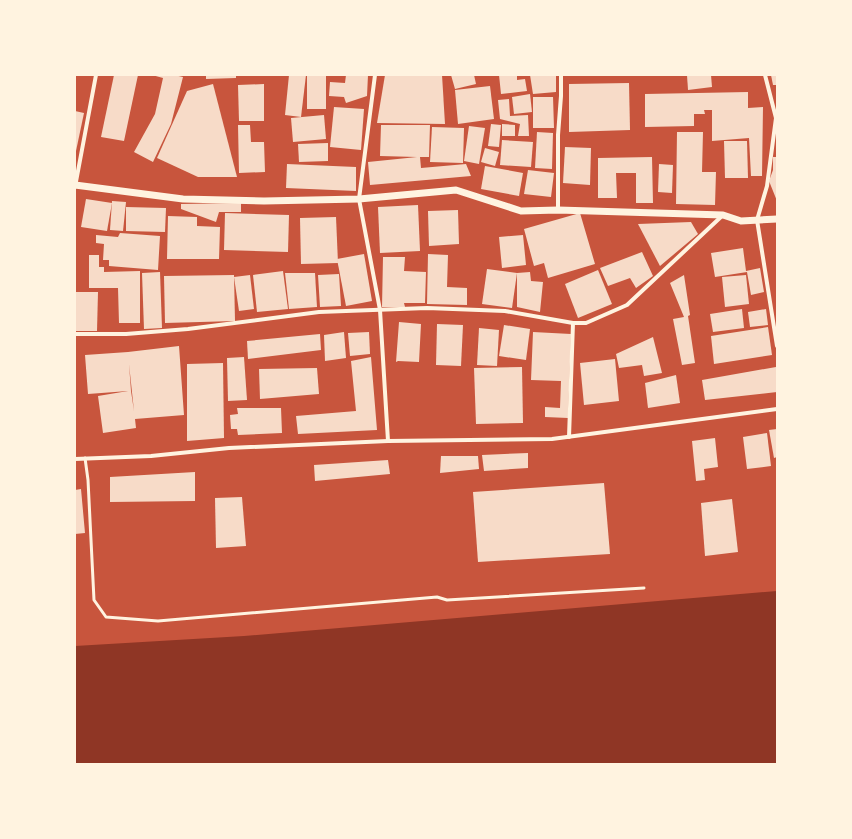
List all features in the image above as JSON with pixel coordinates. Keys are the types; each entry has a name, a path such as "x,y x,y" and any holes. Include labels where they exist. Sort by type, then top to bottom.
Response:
{"street":[{"path":"96,75 75,186 183,199 264,201 359,199 456,190 522,211 558,210 723,215 740,221 777,218"},
{"path":"375,75 359,199 380,310 388,441"},
{"path":"558,210 558,135 561,75"},
{"path":"765,75 776,118 766,186 756,220 777,346"},
{"path":"75,334 126,334 242,322 319,312 427,308 505,311 573,323 586,323 626,305 723,215"},
{"path":"569,437 573,323"},
{"path":"75,459 151,456 229,448 388,441 552,439 777,409"}],"lane":[{"path":"85,458 88,480 94,600 106,617 158,621 437,597 447,600 644,588"}],"shaded area":[{"path":"777,591 777,764 75,764 75,646 244,636"}],"building":[{"path":"114,75 138,75 124,141 101,137"},
{"path":"152,75 174,75 183,77 171,124 153,162 134,152 155,114 163,78"},
{"path":"206,75 236,75 236,78 206,79"},
{"path":"289,75 306,75 301,117 285,115"},
{"path":"307,75 326,75 326,109 307,109"},
{"path":"346,75 368,75 367,96 346,103 344,97 329,96 330,82 345,83"},
{"path":"385,75 442,75 445,124 377,123"},
{"path":"451,75 474,75 476,84 455,89"},
{"path":"499,75 517,75 517,80 525,79 527,91 501,94"},
{"path":"530,75 556,75 556,92 533,94"},
{"path":"687,75 711,75 712,87 688,90"},
{"path":"771,75 777,75 777,85 773,85"},
{"path":"629,83 630,130 569,132 569,84"},
{"path":"213,84 237,177 198,177 157,158 187,91"},
{"path":"264,84 264,121 239,121 238,85"},
{"path":"490,86 494,119 458,124 455,90"},
{"path":"748,92 748,108 763,107 762,176 751,176 749,138 712,141 712,110 704,110 705,114 694,114 694,126 645,127 645,94"},
{"path":"530,94 532,112 514,114 512,97"},
{"path":"533,97 553,97 554,128 533,128"},
{"path":"509,99 510,116 528,115 529,136 518,136 520,124 500,119 498,100"},
{"path":"334,107 364,109 361,150 330,147"},
{"path":"75,111 84,113 76,151 75,151"},
{"path":"324,115 326,139 293,142 291,118"},
{"path":"491,124 501,125 499,147 488,146"},
{"path":"502,124 515,125 515,136 502,136"},
{"path":"238,125 250,125 251,142 264,142 265,172 239,173"},
{"path":"381,125 430,125 429,157 420,157 421,168 466,164 471,176 370,185 368,162 417,157 380,156"},
{"path":"469,126 485,128 479,164 464,161"},
{"path":"432,127 464,128 463,163 430,162"},
{"path":"537,132 553,133 552,169 535,168"},
{"path":"677,132 703,132 702,172 716,172 715,205 676,204"},
{"path":"502,140 533,142 531,167 500,165"},
{"path":"724,141 747,141 748,178 725,178"},
{"path":"328,143 328,161 299,162 298,144"},
{"path":"565,147 591,148 590,185 563,183"},
{"path":"485,148 499,152 495,166 481,162"},
{"path":"652,157 653,203 636,203 636,173 616,173 617,198 598,198 598,158"},
{"path":"773,157 777,157 777,201 769,181 773,170"},
{"path":"287,164 356,167 356,191 286,188"},
{"path":"659,164 673,165 672,193 658,192"},
{"path":"485,166 523,173 519,196 481,189"},
{"path":"528,170 554,173 551,197 524,194"},
{"path":"86,199 112,203 107,231 81,227"},
{"path":"112,201 126,202 123,231 110,230"},
{"path":"241,203 241,212 219,212 216,222 181,209 181,204"},
{"path":"418,205 420,251 380,253 378,207"},
{"path":"126,207 166,208 165,232 126,231"},
{"path":"458,210 459,244 429,246 428,211"},
{"path":"225,213 289,215 288,252 224,250"},
{"path":"580,213 595,264 548,278 544,263 534,266 524,229"},
{"path":"168,216 197,217 197,226 220,227 219,259 167,259"},
{"path":"336,217 338,263 301,264 300,218"},
{"path":"691,222 698,234 660,266 638,224"},
{"path":"120,233 160,236 158,270 109,266 109,260 103,260 104,244 96,243 96,235 118,237"},
{"path":"523,235 526,265 502,268 499,237"},
{"path":"743,248 746,271 760,268 764,292 751,295 747,272 715,277 711,253"},
{"path":"642,252 653,276 636,288 630,278 608,286 600,268"},
{"path":"364,254 372,301 346,306 337,259"},
{"path":"428,254 448,255 447,287 467,288 467,305 427,304"},
{"path":"89,255 99,255 99,267 104,267 104,272 140,271 140,323 119,323 118,288 89,288"},
{"path":"383,257 405,257 404,271 426,272 425,303 404,303 405,307 382,307"},
{"path":"487,269 517,273 512,308 482,304"},
{"path":"598,270 612,304 578,318 565,284"},
{"path":"283,271 288,309 257,312 253,275"},
{"path":"160,272 162,328 144,329 142,273"},
{"path":"530,272 531,281 543,282 540,312 517,307 517,273"},
{"path":"285,273 315,273 317,307 289,309"},
{"path":"339,274 341,306 320,307 318,275"},
{"path":"234,275 235,321 165,323 164,276"},
{"path":"250,275 254,309 239,311 234,277"},
{"path":"684,275 695,363 682,365 673,319 684,317 670,283"},
{"path":"746,275 749,304 725,307 722,277"},
{"path":"75,292 98,292 97,331 75,331"},
{"path":"742,309 744,328 713,332 710,314"},
{"path":"766,309 768,325 750,327 748,312"},
{"path":"399,322 421,324 419,362 396,362"},
{"path":"437,324 463,325 461,366 436,365"},
{"path":"504,325 530,329 526,360 499,356"},
{"path":"768,327 772,355 714,364 711,336"},
{"path":"479,328 499,330 497,366 477,365"},
{"path":"344,332 346,358 325,361 324,335"},
{"path":"369,332 370,354 350,356 348,333"},
{"path":"533,332 571,334 568,418 545,417 545,407 560,408 561,381 531,380"},
{"path":"320,334 321,350 248,359 247,341"},
{"path":"653,337 662,373 644,376 642,365 619,368 616,354"},
{"path":"179,346 184,415 135,419 136,428 103,433 98,396 128,391 88,394 85,355","holes":["129,364 134,411 131,391"]},
{"path":"244,357 247,400 228,401 227,358"},
{"path":"371,357 377,430 298,434 296,416 356,411 351,361"},
{"path":"615,359 619,401 584,405 580,363"},
{"path":"223,363 224,438 187,441 187,364"},
{"path":"522,367 523,423 476,424 474,368"},
{"path":"776,367 777,392 705,400 702,380"},
{"path":"317,368 319,394 260,399 259,369"},
{"path":"676,375 680,403 648,408 645,383"},
{"path":"237,408 281,408 282,433 238,435 237,429 231,429 230,415 238,414"},
{"path":"777,429 777,457 774,458 769,430"},
{"path":"767,433 771,466 747,469 743,437"},
{"path":"715,438 718,467 704,469 705,480 696,481 692,441"},
{"path":"528,453 528,468 484,471 482,455"},
{"path":"441,456 478,456 479,469 440,473"},
{"path":"388,460 390,474 315,481 314,465"},
{"path":"195,472 195,501 110,502 110,477"},
{"path":"604,483 610,554 478,562 473,492"},
{"path":"81,489 85,533 75,534 75,490"},
{"path":"242,497 246,546 216,548 215,498"},
{"path":"732,499 738,552 705,556 701,503"}]}
